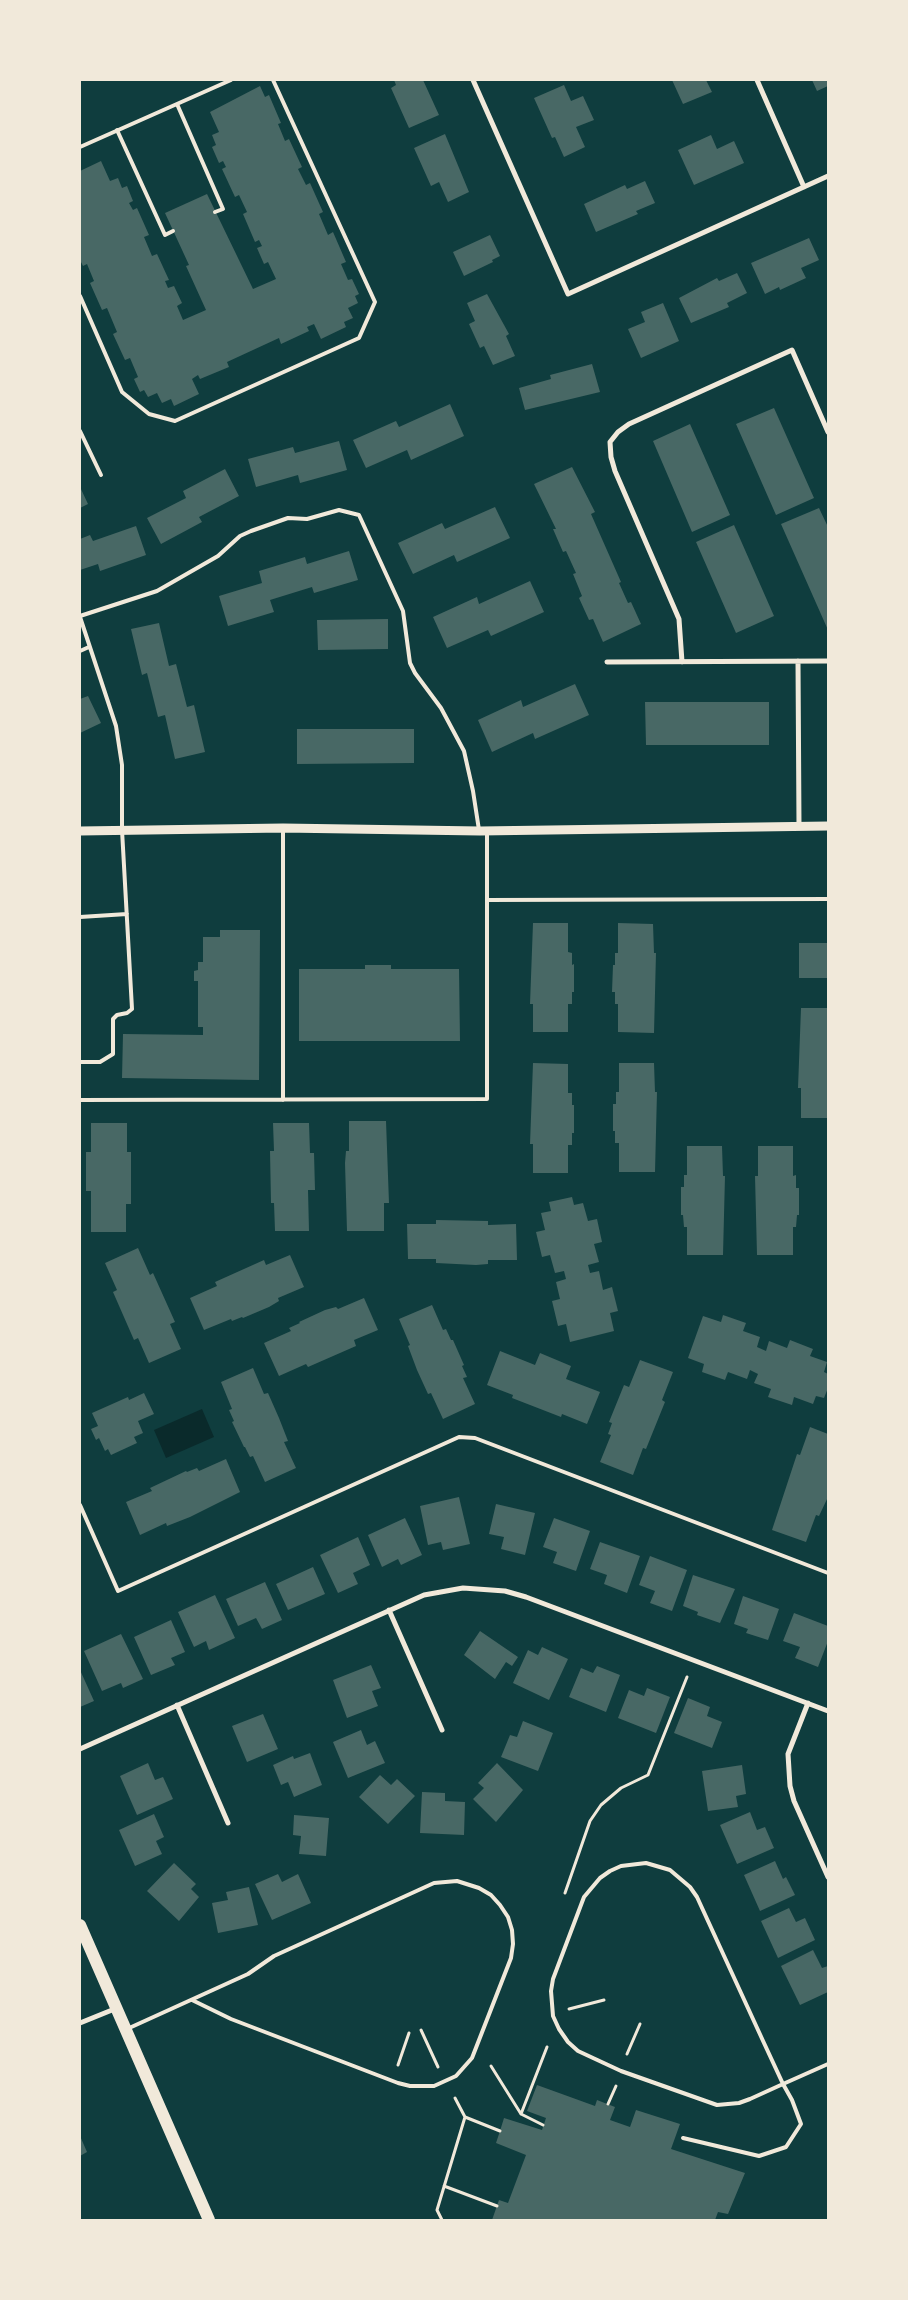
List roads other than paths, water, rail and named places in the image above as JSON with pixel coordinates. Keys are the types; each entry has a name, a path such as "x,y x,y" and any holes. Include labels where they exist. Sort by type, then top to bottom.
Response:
{"main road":[{"path":"80,1926 127,2029 209,2220"}],"street":[{"path":"473,80 568,294 828,176"},
{"path":"757,80 804,187"},
{"path":"682,662 679,619 615,471 611,457 610,442 618,432 629,424 792,350 828,432"},
{"path":"798,661 799,826"},
{"path":"607,662 828,661"},
{"path":"80,831 283,828 484,830 828,826"},
{"path":"80,1749 424,1595 443,1590 477,1588 505,1591 526,1597 828,1711"},
{"path":"389,1610 442,1730"},
{"path":"808,1703 788,1754 790,1786 794,1801 828,1876"},
{"path":"177,1705 228,1823"},
{"path":"80,2023 117,2008"}],"lane":[{"path":"80,147 230,80"},
{"path":"80,296 122,392 149,414 175,421 359,338 375,302 273,80"},
{"path":"177,104 223,209 215,212"},
{"path":"117,130 165,235 173,231"},
{"path":"80,431 101,474"},
{"path":"80,1062 100,1062 113,1054 113,1019 117,1015 127,1013 132,1009 122,830 122,765 116,726 80,617 157,591 218,556 240,536 251,530 288,518 307,520 339,510 359,515 403,611 410,663 414,673 441,708 464,751 484,830 488,900 487,1099 80,1100"},
{"path":"80,651 89,647"},
{"path":"283,828 283,1100"},
{"path":"488,900 828,899"},
{"path":"80,917 126,914"},
{"path":"80,1505 118,1591 459,1437 476,1438 828,1573"},
{"path":"683,2138 759,2156 786,2147 801,2124 783,2084 697,1897 690,1886 670,1870 646,1863 621,1866 600,1878 584,1898 552,1985 553,2016 568,2042 578,2051 591,2058 717,2105 739,2103 783,2084 828,2064"},
{"path":"127,2029 248,1974 274,1956 434,1883 445,1881 468,1883 491,1895 508,1917 512,1930 511,1958 472,2058 456,2076 434,2086 410,2086 398,2083 231,2019 192,2000"}],"water":[{"path":"202,1409 214,1437 166,1458 154,1430"}]}
